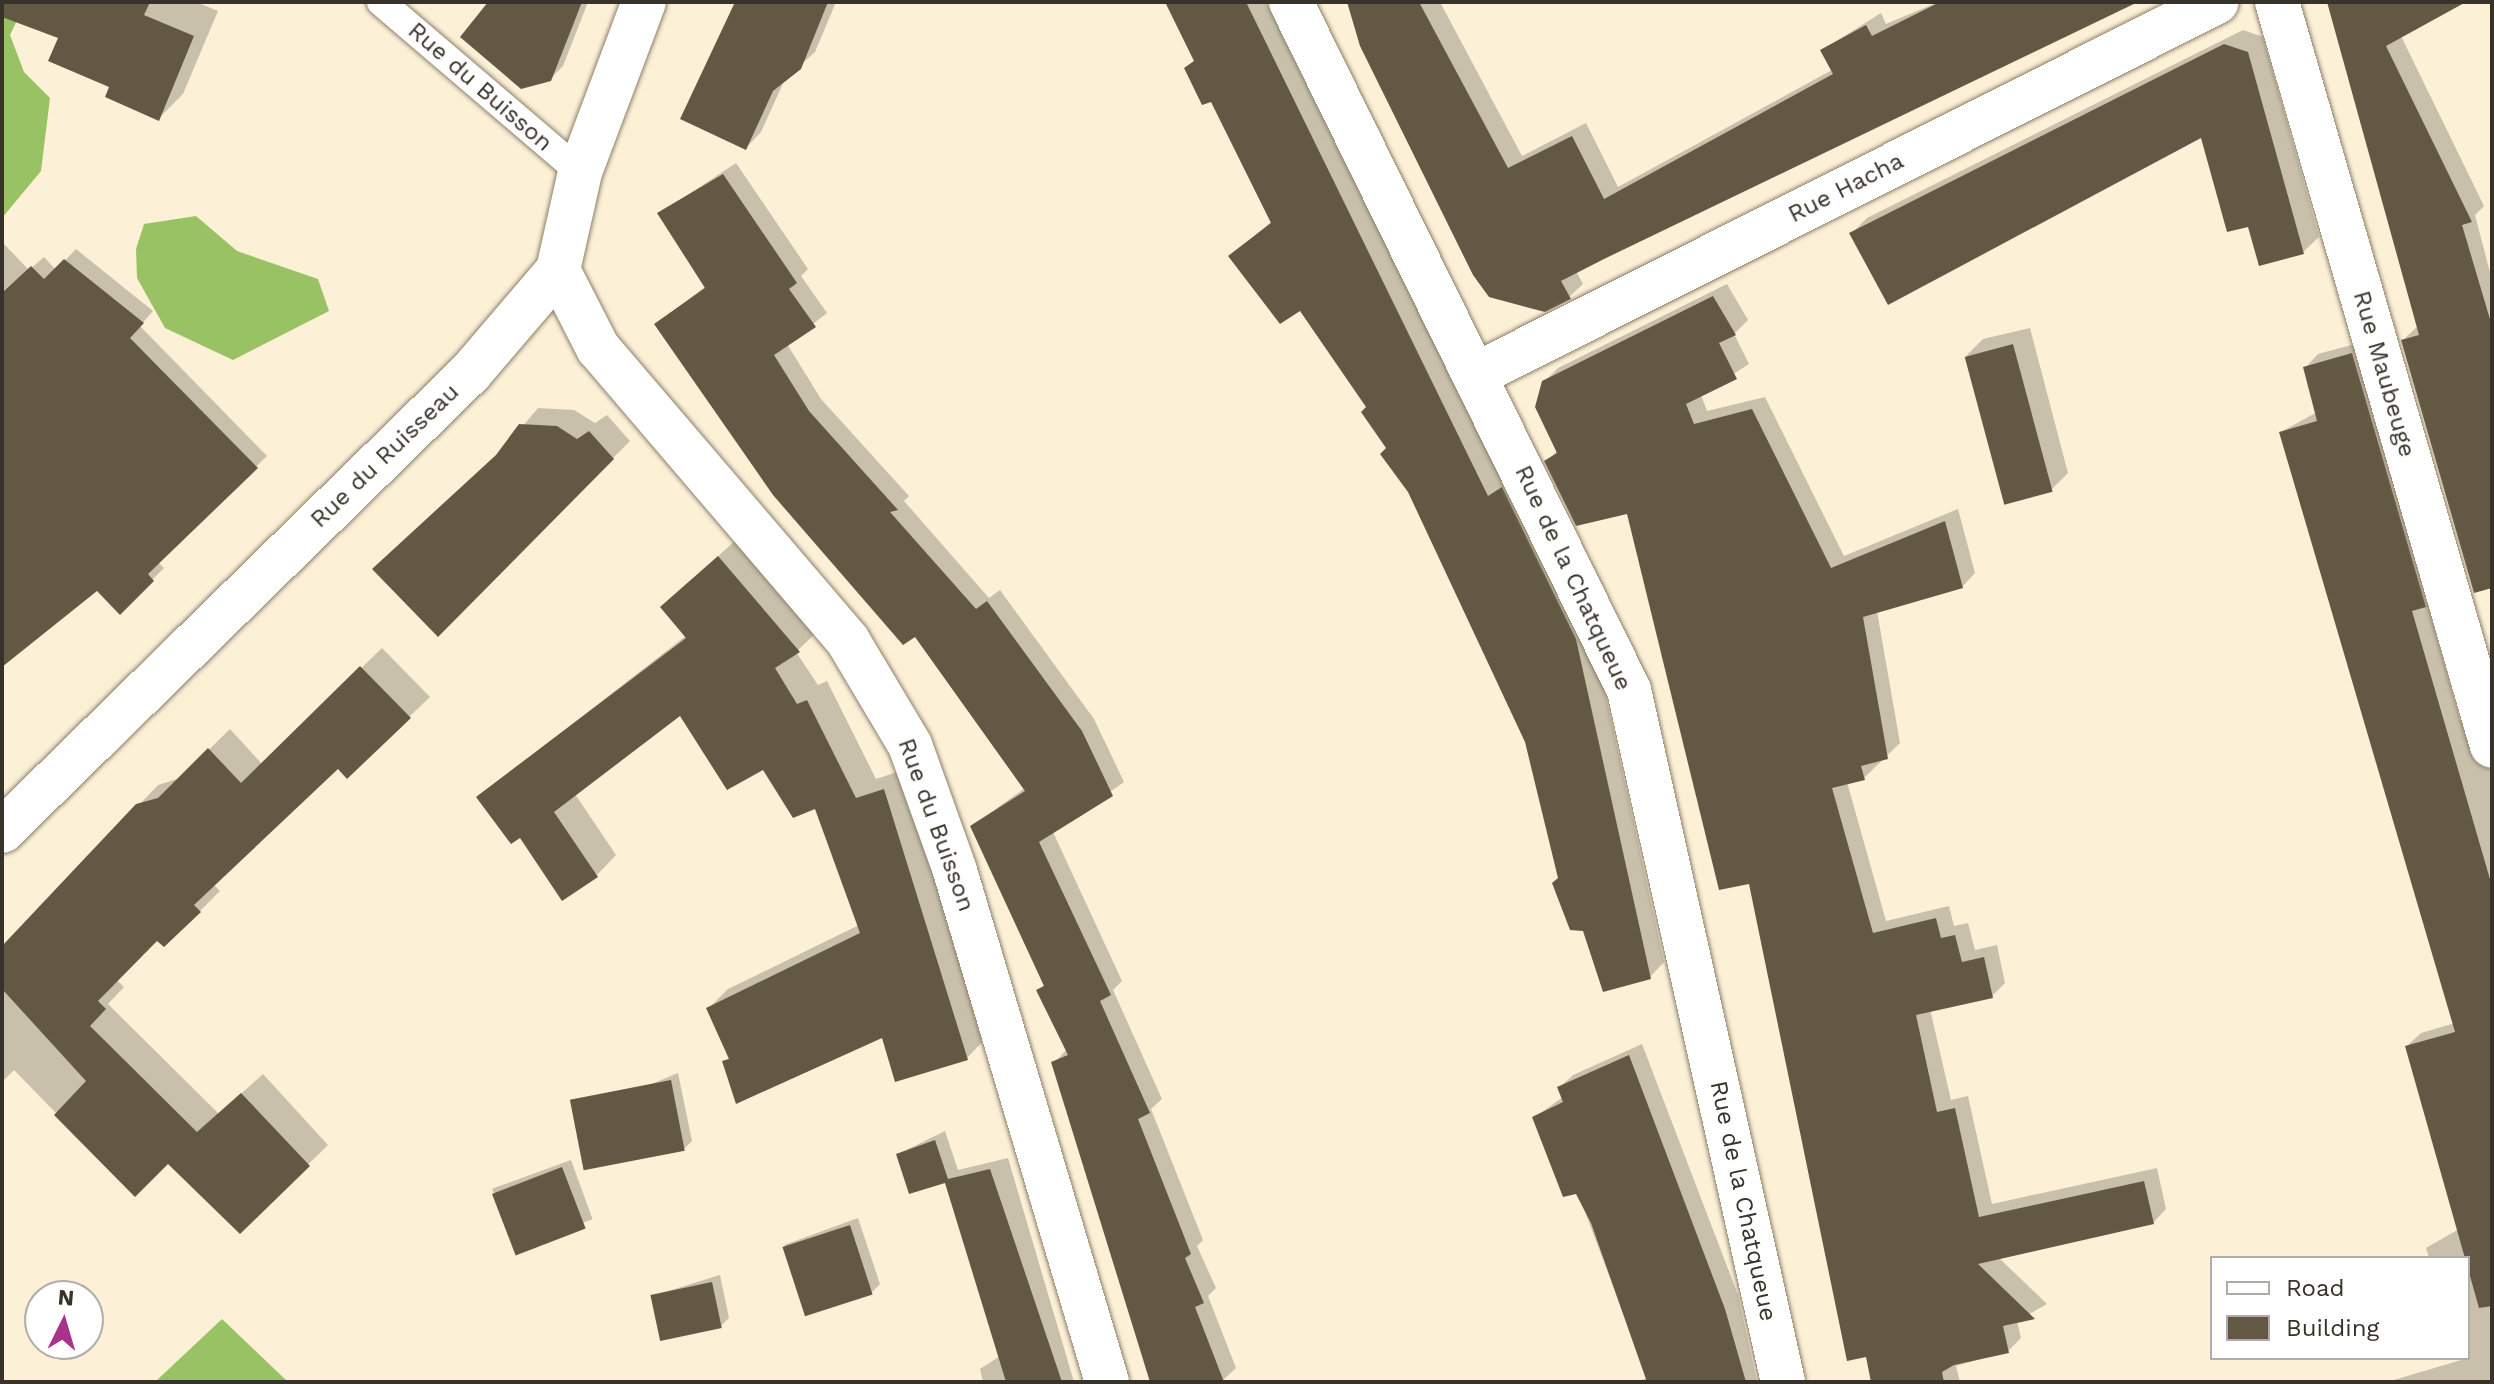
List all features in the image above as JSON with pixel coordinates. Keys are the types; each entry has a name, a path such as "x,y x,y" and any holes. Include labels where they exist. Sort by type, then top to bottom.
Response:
{"street":[{"name":"Rue du Ruisseau","path":"2,831 471,372 558,270 580,172 644,2"},
{"name":"Rue de la Chatqueue","path":"1291,2 1629,690 1783,1382"},
{"name":"Rue Hacha","path":"1475,375 2217,2"},
{"name":"Rue Maubeuge","path":"2277,2 2492,746"},
{"name":"Rue du Buisson","path":"558,270 598,348 848,641 910,745 955,871 1107,1382"}],"lane":[{"name":"Rue du Buisson","path":"381,2 580,172"}],"green space":[{"path":"2,2 20,14 10,35 24,72 50,98 41,171 2,218"},
{"path":"196,216 237,251 318,279 329,311 233,360 165,328 137,278 136,249 144,224"},
{"path":"222,1319 288,1382 155,1382"}],"building":[{"path":"2,2 150,2 144,15 194,36 159,121 105,97 109,87 48,61 58,38 2,17"},
{"path":"488,2 582,2 551,81 521,89 460,37"},
{"path":"735,2 828,2 801,69 773,91 746,150 680,119"},
{"path":"1165,2 1246,2 1488,496 1502,487 1576,639 1651,979 1603,992 1583,931 1570,930 1552,883 1558,878 1525,742 1408,492 1380,454 1386,448 1361,412 1366,407 1300,311 1280,324 1228,256 1271,223 1211,102 1202,105 1184,68 1194,61"},
{"path":"1347,2 1419,2 1508,168 1572,136 1604,199 1833,74 1820,50 1866,25 1872,36 1940,2 2138,2 1561,281 1571,299 1545,312 1489,297 1473,275 1360,46"},
{"path":"2327,2 2466,2 2386,46 2472,222 2462,225 2492,326 2492,588 2474,593 2401,340 2419,335"},
{"path":"2224,44 2248,52 2304,254 2259,266 2248,227 2227,232 2201,138 1888,305 1849,233"},
{"path":"723,174 797,283 789,289 816,327 774,355 809,411 898,510 890,512 976,609 987,601 1082,731 1113,796 1039,842 1111,995 1100,1001 1150,1113 1138,1119 1191,1254 1185,1258 1204,1303 1195,1307 1224,1382 1150,1382 1051,1062 1068,1055 1036,990 1044,986 970,826 1025,791 915,637 903,645 773,495 654,324 705,288 657,213"},
{"path":"64,259 144,323 130,338 258,468 148,574 154,581 120,615 97,591 2,667 2,293 31,266 44,279"},
{"path":"1713,296 1736,335 1719,343 1737,379 1686,404 1694,424 1752,409 1831,568 1945,521 1963,588 1863,617 1888,759 1861,766 1865,780 1832,788 1873,933 1936,918 1941,938 1955,935 1962,962 1984,957 1993,998 1916,1015 1937,1112 1955,1108 1979,1217 2144,1181 2154,1224 1978,1264 2035,1319 2003,1326 2009,1353 1954,1365 1942,1372 1944,1382 1871,1382 1866,1357 1847,1361 1749,884 1719,890 1627,514 1576,526 1544,461 1557,453 1535,407 1542,381"},
{"path":"2013,344 2053,492 2004,505 1965,357"},
{"path":"2352,353 2426,607 2412,611 2492,886 2492,1306 2479,1308 2470,1276 2470,1256 2464,1256 2405,1046 2455,1032 2279,432 2317,421 2303,367"},
{"path":"519,424 557,426 577,439 589,431 614,459 438,637 372,569 496,455"},
{"path":"718,556 800,652 775,668 797,704 807,700 856,798 884,789 968,1060 895,1082 882,1038 736,1104 722,1061 729,1059 706,1008 860,933 815,809 793,818 763,770 727,790 680,716 554,812 598,877 562,901 520,838 511,844 476,797 686,638 660,607"},
{"path":"360,666 411,718 347,779 338,769 194,905 201,912 164,947 157,941 98,1001 106,1009 90,1026 197,1132 241,1093 310,1166 240,1234 168,1164 135,1197 54,1115 86,1081 2,989 2,946 136,804 158,798 208,748 241,783"},
{"path":"1629,1055 1725,1309 1746,1382 1647,1382 1591,1223 1576,1194 1563,1197 1532,1117 1563,1102 1557,1087"},
{"path":"671,1080 685,1151 584,1170 570,1100"},
{"path":"935,1140 948,1179 990,1169 1062,1382 1006,1382 945,1183 909,1194 896,1154"},
{"path":"562,1167 586,1229 516,1255 492,1194"},
{"path":"850,1225 873,1294 805,1316 782,1247"},
{"path":"712,1282 722,1328 660,1341 650,1295"}]}
